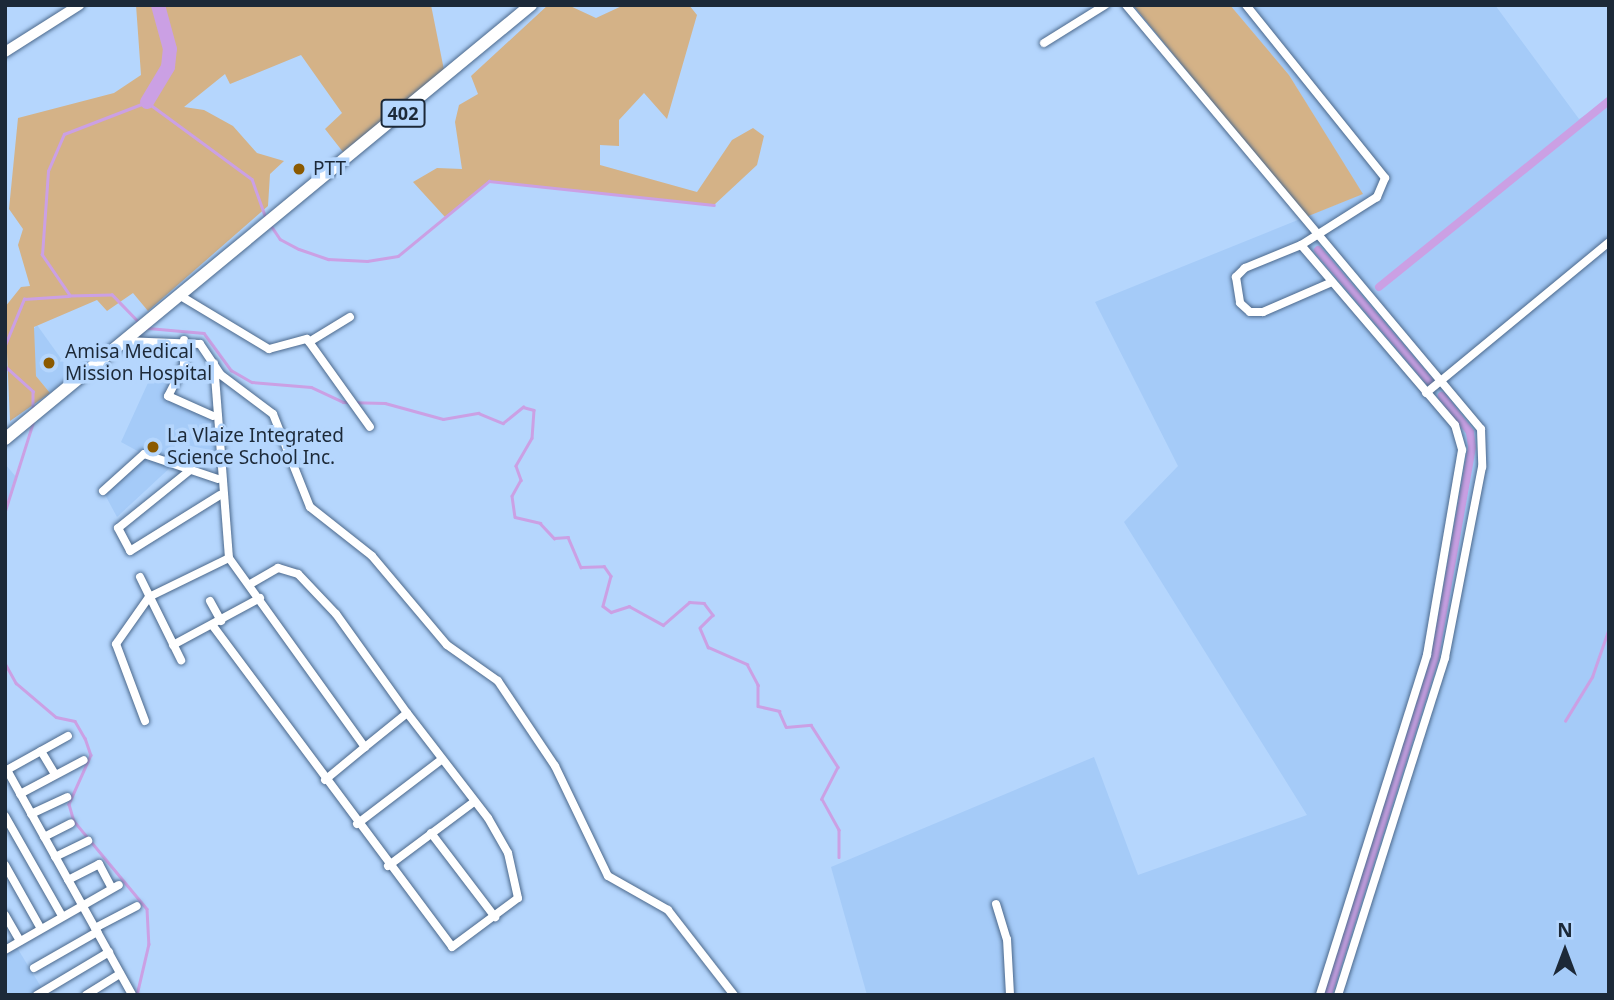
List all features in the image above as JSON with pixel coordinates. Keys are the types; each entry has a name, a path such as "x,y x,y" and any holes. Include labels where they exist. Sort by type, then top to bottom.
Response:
{"main road":[{"name":"402","path":"5,439 120,341 269,222 531,5"}],"street":[{"path":"5,52 79,5"},
{"path":"1044,43 1105,5"},
{"path":"1126,5 1317,236 1444,378 1481,429 1482,467 1445,658 1338,995"},
{"path":"1246,5 1385,178 1377,197 1317,236 1245,268 1236,277 1240,303 1250,312 1263,312 1332,282"},
{"path":"1426,393 1609,242"},
{"path":"1301,245 1461,436 1461,468 1427,655 1320,995"},
{"path":"179,295 269,349 309,342 350,317"},
{"path":"120,341 141,346 184,340 200,344 214,364 273,414 310,507 372,556 447,645 498,681 555,766 608,876 668,909 734,995"},
{"path":"184,340 184,365 167,396 213,416"},
{"path":"309,342 370,427"},
{"path":"214,364 213,416 218,480 229,558 365,747"},
{"path":"103,491 144,454 218,480"},
{"path":"189,471 118,528 130,551 220,495"},
{"path":"145,721 114,649 149,597 229,558"},
{"path":"210,601 217,623 325,780 449,946 495,918 518,898 508,853 474,802 336,614 298,573 278,568 250,584"},
{"path":"140,577 181,660"},
{"path":"173,645 260,598"},
{"path":"325,780 407,713"},
{"path":"68,736 6,771 132,995"},
{"path":"41,751 55,774"},
{"path":"20,794 84,760"},
{"path":"357,824 441,760"},
{"path":"31,814 67,797"},
{"path":"388,866 474,802"},
{"path":"1378,811 1395,816"},
{"path":"5,816 62,916"},
{"path":"44,837 71,822"},
{"path":"431,833 495,918"},
{"path":"55,857 88,841"},
{"path":"5,950 115,887 99,864 68,880"},
{"path":"5,865 41,929"},
{"path":"996,904 1007,939 1010,995"},
{"path":"34,968 136,906"},
{"path":"5,915 20,941"},
{"path":"37,995 109,952"},
{"path":"86,995 121,974"}],"shaded area":[{"path":"136,5 431,5 444,70 343,152 325,129 342,113 301,55 230,84 225,74 184,107 204,110 233,126 257,153 284,161 270,174 268,206 148,311 133,293 107,311 97,300 34,327 36,376 50,393 10,421 5,307 21,287 30,286 18,245 23,229 9,209 18,118 114,93 141,75"},
{"path":"548,5 568,5 596,18 624,5 689,5 697,15 667,119 644,93 619,120 619,146 600,145 600,165 697,192 732,140 753,128 764,136 757,165 714,205 489,181 445,217 413,182 437,168 462,169 455,122 459,105 478,94 471,76"},
{"path":"1133,5 1230,5 1289,75 1363,194 1306,217"},
{"path":"1230,5 1495,5 1579,119 1609,101 1609,995 867,995 831,867 1094,757 1138,875 1307,815 1124,522 1178,466 1095,302 1362,194 1289,75"},
{"name":"Amisa Medical Mission Hospital","path":"37,325 72,374 50,393 36,376 30,333"},
{"name":"La Vlaize Integrated Science School Inc.","path":"152,374 173,385 168,395 213,416 216,451 175,443 173,465 117,517 103,491 143,454 121,442"},
{"path":"5,464 17,478 5,511"},
{"path":"16,946 43,990 34,995 5,995 5,953"}],"waterway":[{"path":"147,102 168,67 170,49 158,5"},
{"path":"1379,287 1609,101"},
{"path":"139,323 112,295 70,296 42,255 48,171 64,134 147,102 252,179 266,218"},
{"path":"270,224 280,239 299,249 328,259 367,261 398,256 489,181 714,205"},
{"path":"1318,250 1430,382"},
{"path":"5,345 24,299 68,296"},
{"path":"148,328 204,333 231,370 252,382 311,387 343,402 385,403 443,419 478,413 503,423 523,407 534,410 532,438 516,466 521,480 512,496 515,517 540,523 554,538 568,537 581,567 604,566 611,576 603,606 611,612 629,606 663,625 689,602 704,603 713,615 700,628 708,647 747,664 758,685 758,706 779,711 786,727 811,725 838,767 822,799 839,830 839,857"},
{"path":"5,366 33,391 33,408"},
{"path":"1328,995 1435,657 1472,447 1470,432 1442,396"},
{"path":"5,511 33,422"},
{"path":"1565,721 1592,677 1609,628"},
{"path":"5,663 16,683 56,717 75,721 85,738 91,755 69,804 74,821 147,909 149,944 137,995"}],"place":[{"name":"PTT","path":"299,169"},
{"name":"Amisa Medical Mission Hospital","path":"49,363"},
{"name":"La Vlaize Integrated Science School Inc.","path":"153,447"}]}
